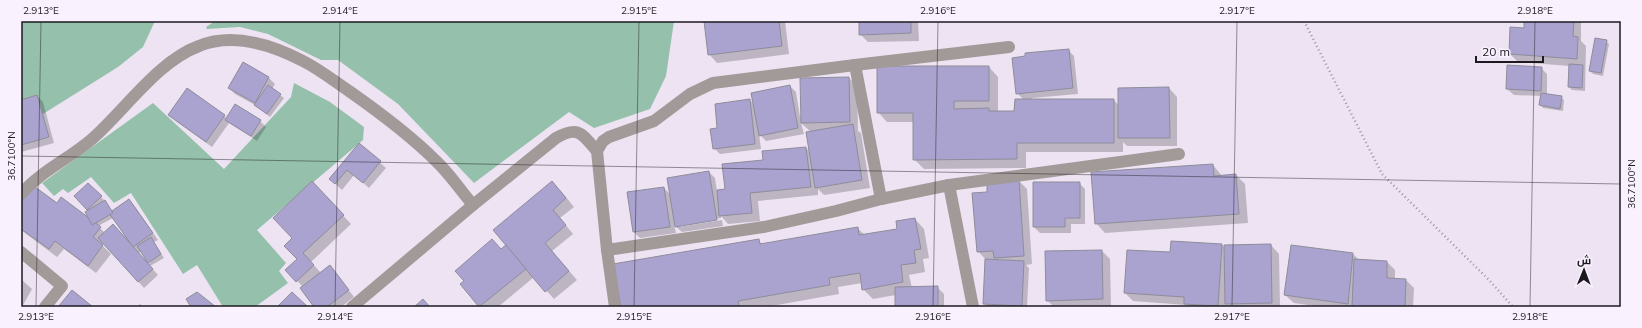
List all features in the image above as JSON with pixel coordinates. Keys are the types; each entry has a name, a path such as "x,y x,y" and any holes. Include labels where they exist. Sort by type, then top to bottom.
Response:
{"street":[{"path":"21,194 32,182 92,139 172,59 199,46 221,40 249,41 275,48 304,61 368,104 402,130 437,162 473,205"},
{"path":"615,307 606,250 597,151 603,141 609,137 654,121 690,94 713,83 725,80 1009,47"},
{"path":"855,64 881,199"},
{"path":"352,307 473,205 556,138 573,130 580,133 597,151"},
{"path":"606,250 764,227 881,199 949,185 1179,154"},
{"path":"949,185 973,307"},
{"path":"21,252 62,286 45,307"}],"path":[{"path":"1304,21 1382,174 1489,280 1513,307"}],"green space":[{"path":"21,21 155,21 143,47 118,67 43,114 21,121"},
{"path":"215,21 674,21 666,76 650,109 594,128 569,112 474,183 398,104 338,60 321,60 268,34 240,27 207,29 206,27"},
{"path":"294,83 330,102 364,127 363,140 257,230 286,263 279,271 288,283 255,307 223,307 197,265 183,274 131,193 114,203 91,177 68,193 63,189 54,196 42,183 153,103 224,169 291,97"}],"building":[{"path":"704,21 779,21 782,46 708,55"},
{"path":"859,21 911,21 911,33 859,35"},
{"path":"1524,21 1574,21 1573,36 1578,37 1577,59 1509,54 1510,27 1524,28"},
{"path":"1595,38 1607,40 1601,73 1589,71"},
{"path":"1069,49 1073,88 1016,94 1012,58 1025,56 1025,53"},
{"path":"243,62 269,77 255,103 228,88"},
{"path":"1569,64 1583,65 1582,88 1568,87"},
{"path":"1507,65 1542,67 1541,91 1506,89"},
{"path":"877,66 989,66 989,101 954,101 954,109 989,108 989,111 1014,111 1015,99 1114,99 1114,143 1017,143 1017,159 913,160 913,113 877,113"},
{"path":"849,77 850,122 801,123 800,78"},
{"path":"268,85 281,94 267,114 254,105"},
{"path":"790,85 798,128 759,136 751,93"},
{"path":"1169,87 1170,138 1118,138 1118,88"},
{"path":"187,88 225,115 206,142 168,115"},
{"path":"1541,93 1562,96 1560,109 1539,105"},
{"path":"37,95 49,137 21,145 21,100"},
{"path":"750,99 755,144 713,149 710,129 717,128 715,104"},
{"path":"235,104 261,120 251,136 225,120"},
{"path":"853,124 862,180 815,188 806,132"},
{"path":"359,143 381,161 363,183 347,170 335,184 329,179"},
{"path":"806,147 811,187 750,193 752,213 719,216 717,190 725,189 722,164 763,160 762,151"},
{"path":"1213,164 1214,176 1236,174 1239,214 1095,224 1091,172"},
{"path":"709,171 717,220 675,227 667,178"},
{"path":"1019,180 1024,256 994,258 993,251 977,252 972,193 987,192 987,183"},
{"path":"312,181 344,215 303,253 314,265 296,282 285,270 297,259 284,246 292,238 273,218"},
{"path":"552,181 566,198 553,210 566,225 545,243 569,271 545,292 493,230"},
{"path":"1033,182 1080,182 1080,218 1065,218 1065,227 1033,227"},
{"path":"88,183 102,196 87,210 74,196"},
{"path":"31,184 57,203 61,197 101,227 93,237 103,245 88,266 55,241 49,249 21,229 21,197"},
{"path":"664,187 670,227 633,232 627,192"},
{"path":"129,199 153,233 133,247 109,213"},
{"path":"105,200 113,213 92,225 85,212"},
{"path":"915,218 921,249 914,250 916,263 901,265 903,282 862,290 860,273 829,278 830,285 738,301 739,306 732,307 621,307 613,264 759,239 760,244 858,227 859,235 897,229 896,221"},
{"path":"113,224 153,269 138,282 98,238"},
{"path":"151,237 161,254 148,263 137,246"},
{"path":"492,239 501,249 506,245 526,269 479,307 460,284 464,281 455,271"},
{"path":"1171,241 1222,244 1218,306 1184,304 1184,297 1124,293 1127,250 1170,252"},
{"path":"1271,244 1272,303 1225,304 1224,245"},
{"path":"1291,245 1353,253 1348,304 1284,295"},
{"path":"1102,250 1103,299 1046,301 1045,251"},
{"path":"985,259 1024,261 1022,306 983,304"},
{"path":"1354,259 1387,261 1387,278 1406,279 1405,307 1352,307"},
{"path":"330,265 349,290 327,307 314,307 300,288"},
{"path":"938,286 938,307 895,307 895,287"},
{"path":"72,290 93,307 58,307"},
{"path":"197,292 216,307 191,307 186,299"},
{"path":"292,292 308,307 277,307"},
{"path":"423,299 430,307 414,307"}]}
